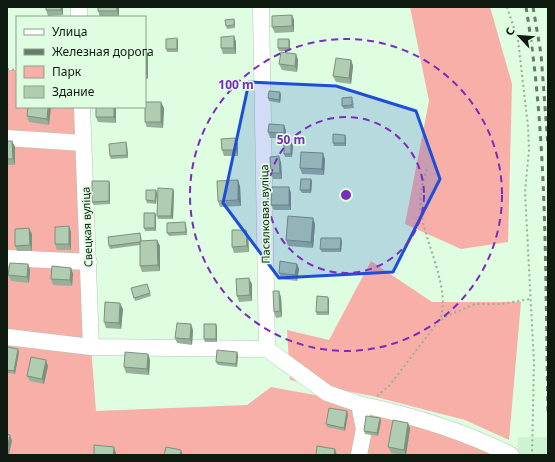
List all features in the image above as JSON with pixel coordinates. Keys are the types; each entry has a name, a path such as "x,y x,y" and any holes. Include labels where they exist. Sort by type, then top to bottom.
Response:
{"street":[{"name":"Пасялковая вуліца","path":"261,7 267,349"},
{"name":"Свецкая вуліца","path":"82,108 91,347"},
{"path":"7,138 83,143"},
{"path":"7,258 89,262"},
{"path":"7,337 91,347 267,349 327,393 362,405 389,410 478,447 511,455"},
{"path":"359,455 364,429 362,405"}],"path":[{"path":"507,7 518,40 528,126 529,150 525,192 534,364 532,455"},
{"path":"362,405 388,386 442,315 442,298 439,279 421,211 421,184 427,169"},
{"path":"438,322 449,315 475,304 501,304 530,299"}],"highlighted area":[{"path":"249,82 336,86 416,111 440,179 393,272 279,278 223,203"}],"shaded area":[{"path":"518,437 548,437 548,455 518,455"}],"green space":[{"path":"410,7 490,7 512,84 508,242 461,249 405,224 429,101"},
{"path":"7,70 16,70 16,108 82,108 91,347 96,411 247,405 271,387 358,403 508,455 7,455"},
{"path":"371,261 432,302 521,302 509,440 465,420 372,396 290,380 287,330 329,340"}],"building":[{"path":"46,7 61,7 61,10 46,10"},
{"path":"98,7 117,7 117,11 98,11"},
{"path":"292,15 292,26 272,27 272,16"},
{"path":"234,19 234,25 226,26 225,20"},
{"path":"234,36 234,48 221,48 221,37"},
{"path":"177,38 177,49 166,49 166,39"},
{"path":"278,39 289,39 289,48 278,48"},
{"path":"281,52 296,54 295,66 279,64"},
{"path":"336,58 351,60 349,78 333,76"},
{"path":"269,91 280,92 279,100 268,98"},
{"path":"352,97 352,105 342,106 342,98"},
{"path":"146,102 161,102 161,122 145,122"},
{"path":"28,108 48,108 47,119 27,116"},
{"path":"96,108 114,108 114,117 96,117"},
{"path":"269,124 284,125 284,133 268,132"},
{"path":"333,134 345,135 345,143 333,143"},
{"path":"235,138 236,150 222,150 221,139"},
{"path":"7,141 12,141 13,159 7,159"},
{"path":"284,141 291,142 291,154 284,154"},
{"path":"126,142 127,155 110,156 109,144"},
{"path":"301,152 323,153 322,169 300,168"},
{"path":"279,156 280,173 271,173 270,157"},
{"path":"301,179 311,179 310,190 300,190"},
{"path":"238,180 238,200 218,201 217,181"},
{"path":"92,181 109,181 109,201 92,202"},
{"path":"272,187 289,187 289,205 271,205"},
{"path":"158,188 173,189 171,216 157,216"},
{"path":"146,190 156,190 155,201 146,200"},
{"path":"144,213 155,213 155,228 144,228"},
{"path":"288,216 313,218 311,242 286,240"},
{"path":"185,222 186,232 167,233 167,223"},
{"path":"69,226 69,244 55,244 55,227"},
{"path":"29,228 30,245 15,246 15,229"},
{"path":"232,230 246,230 247,246 232,247"},
{"path":"140,233 140,242 109,246 108,237"},
{"path":"321,238 341,238 340,249 320,249"},
{"path":"157,240 158,265 140,266 140,241"},
{"path":"280,261 297,264 295,275 279,273"},
{"path":"10,263 28,264 27,277 8,275"},
{"path":"52,266 71,268 70,280 51,279"},
{"path":"249,278 250,295 237,296 236,279"},
{"path":"147,284 150,293 134,298 131,288"},
{"path":"273,291 279,291 280,311 274,312"},
{"path":"317,296 328,297 328,312 316,312"},
{"path":"105,302 120,303 119,323 104,322"},
{"path":"177,323 191,324 190,339 175,338"},
{"path":"204,324 216,324 216,339 204,339"},
{"path":"7,347 18,349 14,371 7,370"},
{"path":"217,350 237,352 236,364 216,362"},
{"path":"125,352 148,354 147,369 124,367"},
{"path":"31,357 46,360 42,379 27,376"},
{"path":"329,408 347,411 344,428 326,424"},
{"path":"366,416 380,418 377,433 364,431"},
{"path":"393,420 408,423 404,450 388,447"},
{"path":"7,434 10,435 7,449"},
{"path":"94,445 114,447 113,455 94,455"},
{"path":"317,446 335,449 334,455 316,455"},
{"path":"166,447 181,450 180,455 164,455"}],"railway":[{"path":"526,7 533,57 542,158 546,260 548,412"},
{"path":"533,7 541,54 548,146"}]}
